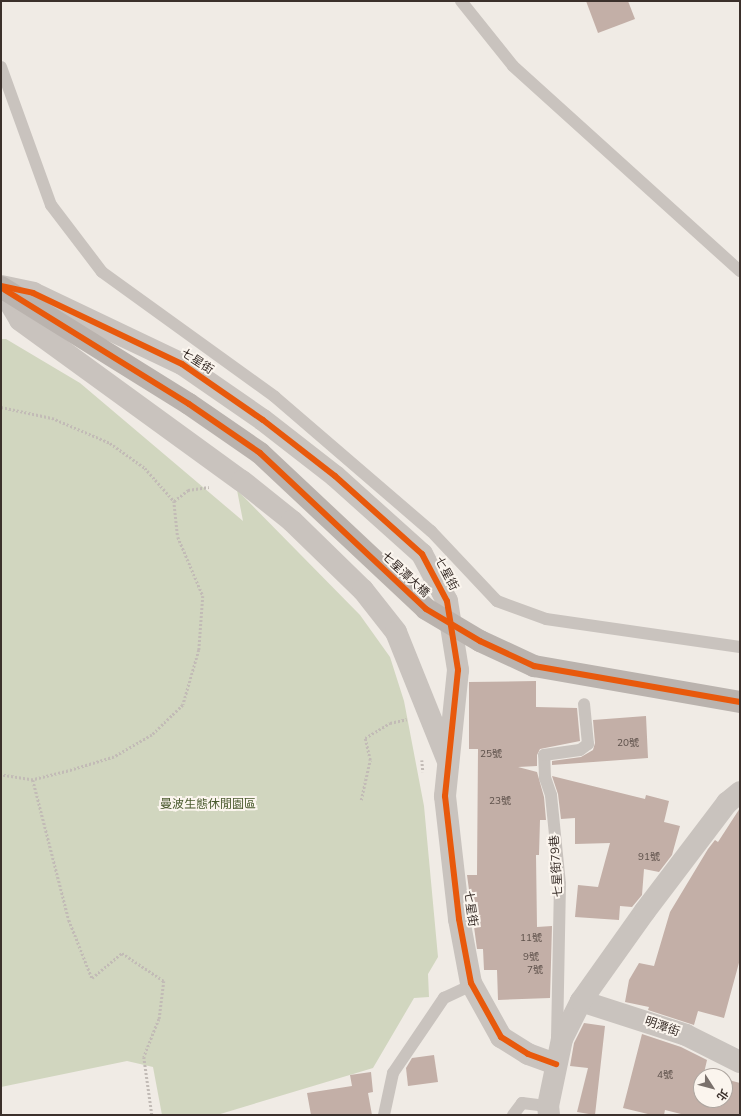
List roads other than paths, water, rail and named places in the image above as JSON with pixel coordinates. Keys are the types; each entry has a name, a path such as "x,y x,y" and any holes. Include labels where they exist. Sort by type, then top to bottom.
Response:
{"main road":[{"name":"七星潭大橋","path":"1,287 189,404 260,453 426,609 480,641 534,666 740,702"}],"street":[{"name":"七星街","path":"1,287 20,320 247,486 292,521 363,590 396,632 449,762"},
{"name":"七星街","path":"1,287 33,293 182,364 263,420 335,476 422,554 447,601 458,670 445,796 459,919 472,985 502,1037 528,1054 556,1064"},
{"path":"548,1110 556,1064 566,1027 581,1001 650,904 727,803 740,792"},
{"name":"明潭街","path":"581,1001 686,1035 740,1062"}],"lane":[{"path":"461,1 513,66 740,271"},
{"path":"1,67 51,205 102,272 275,397 431,531 497,601 546,619 740,647"},
{"name":"七星街79巷","path":"556,1064 560,986 560,884 551,795 545,778 544,755 580,750 588,744 584,704"},
{"path":"384,1115 393,1073 444,998 472,985"},
{"path":"513,1115 522,1103 548,1110"}],"park label":[{"name":"曼波生態休閒園區","path":"208,805"}]}
